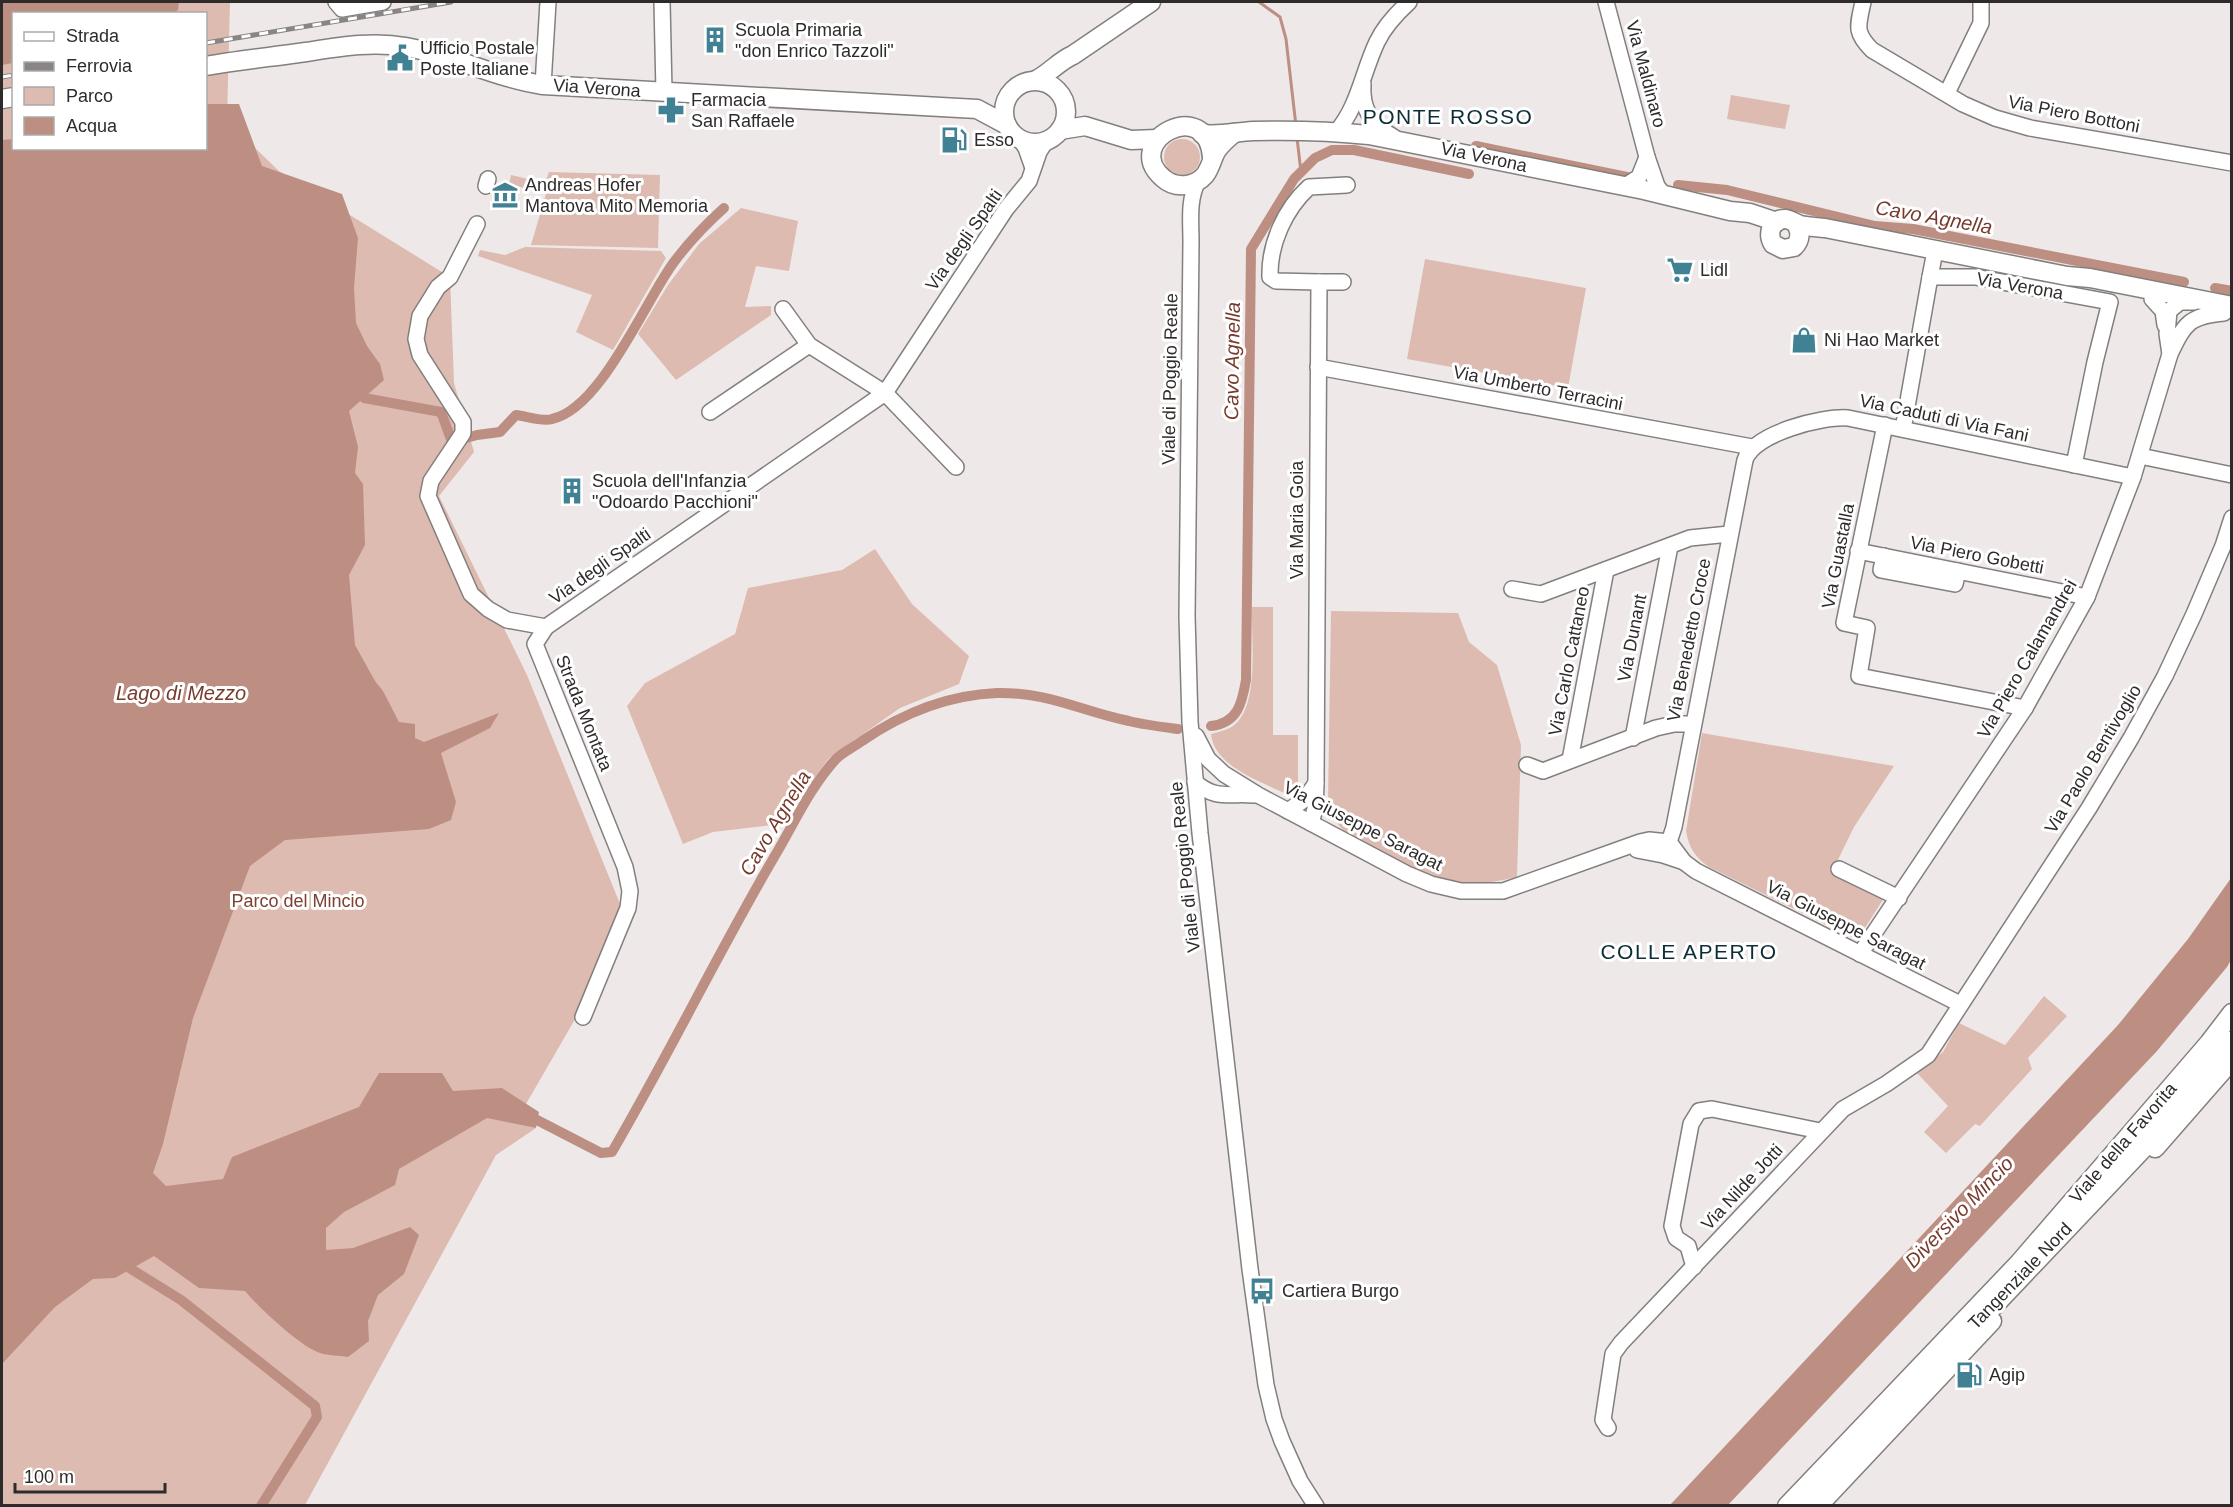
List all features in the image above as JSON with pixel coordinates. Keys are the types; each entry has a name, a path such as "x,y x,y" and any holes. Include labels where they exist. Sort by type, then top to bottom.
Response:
{"highway":[{"name":"Tangenziale Nord","path":"1802,1506 2155,1134 2232,1042"}],"main road":[{"path":"1085,126 1029,142 1020,139 1007,125 1004,114 1005,105 1009,94 1025,82 1048,74 1063,60 1074,55 1151,2"},
{"name":"Via Verona","path":"208,65 356,45 403,46 434,52 504,76 543,85 977,109 997,102 1009,94"},
{"path":"1053,135 1065,120 1064,74 1066,66 1074,55"},
{"path":"1036,80 1050,84 1085,126 1131,140 1157,140"},
{"name":"Via Verona","path":"977,109 1007,125"},
{"path":"1152,158 1157,140 1166,130 1177,126 1187,126 1202,134 1210,144 1212,158"},
{"name":"Via Verona","path":"1202,134 1216,136 1341,132 1396,139 1664,195 1731,211 1773,228"},
{"path":"1131,140 1152,158 1157,172 1165,180 1184,186 1205,176 1218,148 1234,134"},
{"name":"Via Verona","path":"1844,232 1818,235 1797,243 1789,249 1778,248 1771,240 1773,228 1784,219 1796,224 1844,232 1935,251 2067,276 2106,281 2230,311"},
{"path":"1796,224 1800,233 1797,243"},
{"name":"Via Verona","path":"2067,276 2104,290 2230,311"},
{"name":"Viale della Favorita","path":"1787,1506 2019,1263 2180,1078 2232,1012"},
{"name":"Viale della Favorita","path":"1818,1506 2168,1135 2232,1060"}],"street":[{"path":"336,2 342,9 383,2"},
{"path":"543,85 548,2"},
{"path":"662,2 664,92"},
{"path":"1341,132 1363,86 1378,40 1398,11 1409,2"},
{"name":"Via Maldinaro","path":"1606,2 1647,157 1657,186 1664,195"},
{"name":"Via Piero Bottoni","path":"1863,2 1858,24 1860,38 1872,50 1963,104 1995,118 2030,128 2232,163"},
{"path":"1947,93 1981,23 1981,2"},
{"path":"1363,86 1364,106 1372,121 1396,139"},
{"name":"Via degli Spalti","path":"546,627 885,393 1006,209 1029,181 1033,168 1053,135"},
{"path":"1020,139 1026,147 1033,168"},
{"path":"1625,186 1639,177 1647,157"},
{"name":"Viale di Poggio Reale","path":"1198,180 1194,188 1190,210 1187,616 1190,722 1199,825 1266,1385 1277,1429 1300,1481 1316,1506"},
{"path":"1173,183 1190,210"},
{"path":"1343,282 1276,281 1270,277 1272,247 1276,233 1309,187 1347,185"},
{"path":"477,224 450,277 438,286 420,316 416,339 420,356 463,422 463,433 431,481 428,496 471,594 488,609 507,620 546,627"},
{"path":"1903,429 1935,251"},
{"name":"Via Verona","path":"1930,277 1975,278 2110,302 2074,465"},
{"name":"Via Verona","path":"2106,281 2183,304"},
{"name":"Via Maria Goia","path":"1311,823 1316,783 1319,282"},
{"name":"Via Piero Calamandrei","path":"2152,299 2163,311 2170,354"},
{"name":"Via Piero Calamandrei","path":"1860,954 2025,708 2087,597 2133,477 2170,354 2185,327 2183,304 2171,308 2168,313 2167,334"},
{"path":"783,309 809,345 885,393 956,467"},
{"path":"2185,327 2196,317 2230,311"},
{"path":"710,412 809,345"},
{"name":"Via Umberto Terracini","path":"1318,367 1752,447"},
{"name":"Via Caduti di Via Fani","path":"1752,447 1782,432 1828,417 1848,418 2133,477"},
{"name":"Via Guastalla","path":"1885,426 1844,623 1867,628 1859,676 2025,708"},
{"name":"Via Benedetto Croce","path":"1669,842 1674,827 1729,534 1745,460 1752,447"},
{"path":"2140,456 2232,475"},
{"name":"Via Paolo Bentivoglio","path":"1960,1004 2089,808 2131,738 2165,676 2194,614 2223,546 2232,518"},
{"path":"1512,589 1541,594 1690,538 1729,534"},
{"name":"Via Dunant","path":"1640,735 1670,546"},
{"name":"Via Piero Gobetti","path":"1858,551 2087,597"},
{"name":"Via Carlo Cattaneo","path":"1570,760 1606,570"},
{"name":"Strada Montata","path":"546,627 535,644 625,867 630,891 628,908 583,1017"},
{"name":"Via Giuseppe Saragat","path":"1190,722 1202,751 1224,774 1258,795 1419,880 1461,891 1503,891 1631,849 1649,840 1669,842 1684,862 1696,871 1960,1004"},
{"path":"1527,765 1543,771 1640,735 1692,729"},
{"path":"1221,796 1203,789 1196,782 1213,774 1224,774"},
{"path":"1288,811 1305,800 1316,783"},
{"name":"Via Giuseppe Saragat","path":"1221,796 1258,795"},
{"path":"1199,825 1213,801 1221,796"},
{"name":"Via Giuseppe Saragat","path":"1631,849 1684,862"},
{"path":"1839,869 1899,898"},
{"name":"Via Nilde Jotti","path":"1608,1428 1603,1420 1614,1354 1620,1343 1843,1109 1886,1084 1928,1055 1960,1004"},
{"path":"1713,1247 1688,1246 1676,1238 1672,1226 1691,1124 1699,1111 1712,1109 1820,1131"},
{"path":"1688,1246 1694,1267"}],"green space":[{"name":"Parco del Mincio","path":"2,2 230,2 227,121 279,171 450,277 454,383 474,452 439,496 527,675 629,926 515,1123 536,1128 496,1155 305,1505 2,1506"},
{"path":"1731,95 1790,105 1785,129 1727,119"},
{"path":"1182,139 1195,144 1200,157 1195,170 1182,175 1169,170 1164,157 1169,144"},
{"path":"549,172 660,175 658,248 531,245 546,194 509,184 511,175 545,183"},
{"path":"741,208 798,221 789,271 756,266 745,307 771,306 771,315 676,380 638,334 668,285 699,244"},
{"path":"525,247 661,251 666,258 613,350 576,332 592,295 478,256 480,250 505,255"},
{"path":"1425,259 1586,288 1568,388 1407,359"},
{"path":"875,549 912,604 969,656 959,684 900,708 829,758 780,824 713,832 683,844 627,706 645,683 735,634 748,588 842,570"},
{"path":"1252,607 1273,607 1273,735 1298,735 1298,782 1295,793 1286,794 1229,764 1214,745 1211,734 1233,726 1242,717 1247,704 1251,688 1253,653"},
{"path":"1331,611 1458,613 1469,642 1497,665 1521,745 1517,877 1476,883 1446,880 1401,861 1344,831 1338,824 1331,813 1328,799"},
{"path":"1702,733 1894,766 1854,827 1832,872 1884,898 1861,934 1851,937 1709,867 1696,856 1686,831"},
{"path":"2044,996 2067,1016 2028,1058 2032,1069 1980,1126 1975,1124 1946,1153 1924,1132 1948,1106 1917,1073 1943,1052 1959,1023 2005,1045"}],"water":[{"path":"2,2 179,2 178,10 175,12 12,12 12,63 2,65"},
{"name":"Lago di Mezzo","path":"207,104 239,104 262,166 342,194 358,238 354,288 356,323 367,346 380,364 384,380 349,411 358,447 355,473 363,484 365,545 349,575 355,645 399,722 415,724 415,738 424,742 499,713 490,728 441,753 456,802 451,820 429,829 285,840 250,866 193,1018 163,1144 153,1173 166,1186 223,1179 232,1157 359,1107 379,1073 442,1073 453,1091 502,1088 539,1112 536,1128 487,1118 399,1169 395,1185 344,1212 326,1228 326,1250 353,1248 410,1227 419,1235 404,1274 378,1295 368,1321 369,1341 348,1357 326,1355 302,1343 269,1316 245,1291 199,1288 154,1256 115,1278 93,1279 55,1307 2,1364 2,140 12,139 12,150 207,150"},
{"name":"Diversivo Mincio","path":"2231,878 2231,960 2157,1051 1728,1505 1670,1505 2118,1025 2188,939"}],"waterway":[{"path":"1259,2 1280,17 1286,39 1296,126"},
{"path":"1297,138 1301,172"},
{"name":"Cavo Agnella","path":"1476,146 1627,177"},
{"name":"Cavo Agnella","path":"1211,726 1227,721 1233,716 1243,696 1246,680 1251,249 1294,179 1315,158 1332,150 1354,150 1469,174"},
{"name":"Cavo Agnella","path":"1678,185 1727,190 1875,226 1913,229 2184,282"},
{"path":"364,398 441,412 452,442 500,432 516,415 548,420 570,411 588,396 604,375 674,262 724,208"},
{"name":"Cavo Agnella","path":"2215,288 2232,291"},
{"name":"Cavo Agnella","path":"537,1120 601,1153 612,1152 752,895 810,794 836,759 878,731 926,707 961,697 997,693 1049,699 1111,717 1178,729"},
{"path":"131,1269 181,1300 315,1406 317,1417 261,1506"}],"railway":[{"path":"207,43 451,2"},
{"path":"2,77 12,75"}],"place":[{"name":"Scuola Primaria \"don Enrico Tazzoli\"","path":"715,40"},
{"name":"Ufficio Postale Poste Italiane","path":"400,58"},
{"name":"Farmacia San Raffaele","path":"671,110"},
{"name":"Esso","path":"954,140"},
{"name":"Andreas Hofer Mantova Mito Memoria","path":"505,195"},
{"name":"Lidl","path":"1680,270"},
{"name":"Ni Hao Market","path":"1804,340"},
{"name":"Scuola dell'Infanzia \"Odoardo Pacchioni\"","path":"572,491"},
{"name":"Cartiera Burgo","path":"1262,1291"},
{"name":"Agip","path":"1969,1375"}],"district":[{"name":"PONTE ROSSO","path":"1448,116"},
{"name":"COLLE APERTO","path":"1689,951"}]}
